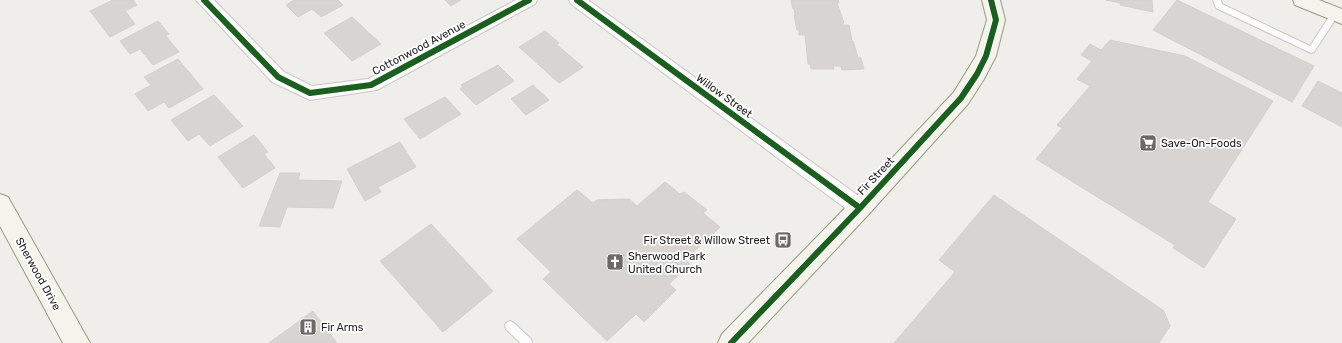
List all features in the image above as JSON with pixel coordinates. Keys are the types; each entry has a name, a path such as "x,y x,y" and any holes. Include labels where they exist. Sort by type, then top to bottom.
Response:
{"street":[{"name":"Cottonwood Avenue","path":"204,0 278,77 310,93 371,85 529,0"},
{"name":"Willow Street","path":"577,0 860,208"},
{"name":"Fir Street","path":"731,343 935,128 960,98 977,74 986,56 996,20 991,0"},
{"path":"1302,0 1338,16"},
{"name":"Sherwood Drive","path":"0,204 77,343"}],"lane":[{"path":"1217,0 1219,6 1311,50 1338,16"},
{"path":"510,326 527,343"}],"building":[{"path":"113,0 133,0 137,5 125,11 135,24 110,37 90,11"},
{"path":"294,0 338,0 343,5 321,17 312,9 298,17 286,5"},
{"path":"445,0 461,0 451,6"},
{"path":"791,0 838,0 839,3 837,3 844,23 842,25 849,25 852,41 858,57 856,58 861,58 864,69 842,70 841,66 833,66 834,69 811,69 810,64 808,64 805,35 799,35 799,30 797,30"},
{"path":"1106,0 1152,0 1153,12 1120,5 1120,3"},
{"path":"1177,0 1314,66 1292,102 1153,30"},
{"path":"352,17 381,44 352,61 324,33"},
{"path":"158,21 169,34 166,36 179,52 153,65 140,49 130,54 120,41"},
{"path":"545,31 559,43 557,45 583,67 559,83 519,47"},
{"name":"Save-On-Foods","path":"1110,40 1185,56 1273,101 1208,202 1236,219 1204,268 1173,248 1175,245 1036,159 1062,128 1057,125 1090,86 1077,79 1092,61 1081,55 1090,44 1101,50"},
{"path":"178,59 203,89 169,108 164,102 148,111 135,94 151,85 144,77"},
{"path":"498,65 514,81 476,105 460,89 463,87 461,85"},
{"path":"1318,81 1342,93 1342,127 1302,106"},
{"path":"533,85 549,100 526,115 511,99"},
{"path":"214,95 243,126 210,146 199,134 188,141 171,120"},
{"path":"445,97 461,114 420,139 404,119"},
{"path":"254,135 268,152 264,154 275,168 243,188 218,157"},
{"path":"400,142 416,167 378,187 381,192 365,201 347,169"},
{"path":"280,173 300,173 298,180 342,181 333,208 287,207 280,227 259,226"},
{"name":"Sherwood Park United Church","path":"665,182 680,194 684,192 707,210 703,213 720,227 685,260 690,264 669,284 676,290 644,322 636,314 607,341 543,279 551,272 517,239 577,190 593,203 597,200 629,199 637,206"},
{"path":"994,195 1164,311 1170,326 1159,343 894,343 955,272 939,260"},
{"path":"431,224 493,291 443,332 380,261"},
{"name":"Fir Arms","path":"313,311 337,343 269,343"}],"cycle path":[{"path":"204,0 278,77 310,93 371,85 529,0"},
{"path":"577,0 860,208"},
{"path":"731,343 860,208 961,98 977,74 986,56 996,20 991,0"}],"place":[{"name":"Save-On-Foods","path":"1148,143"},
{"name":"Fir Street & Willow Street","path":"783,240"},
{"name":"Sherwood Park United Church","path":"615,262"},
{"name":"Fir Arms","path":"308,327"}]}
